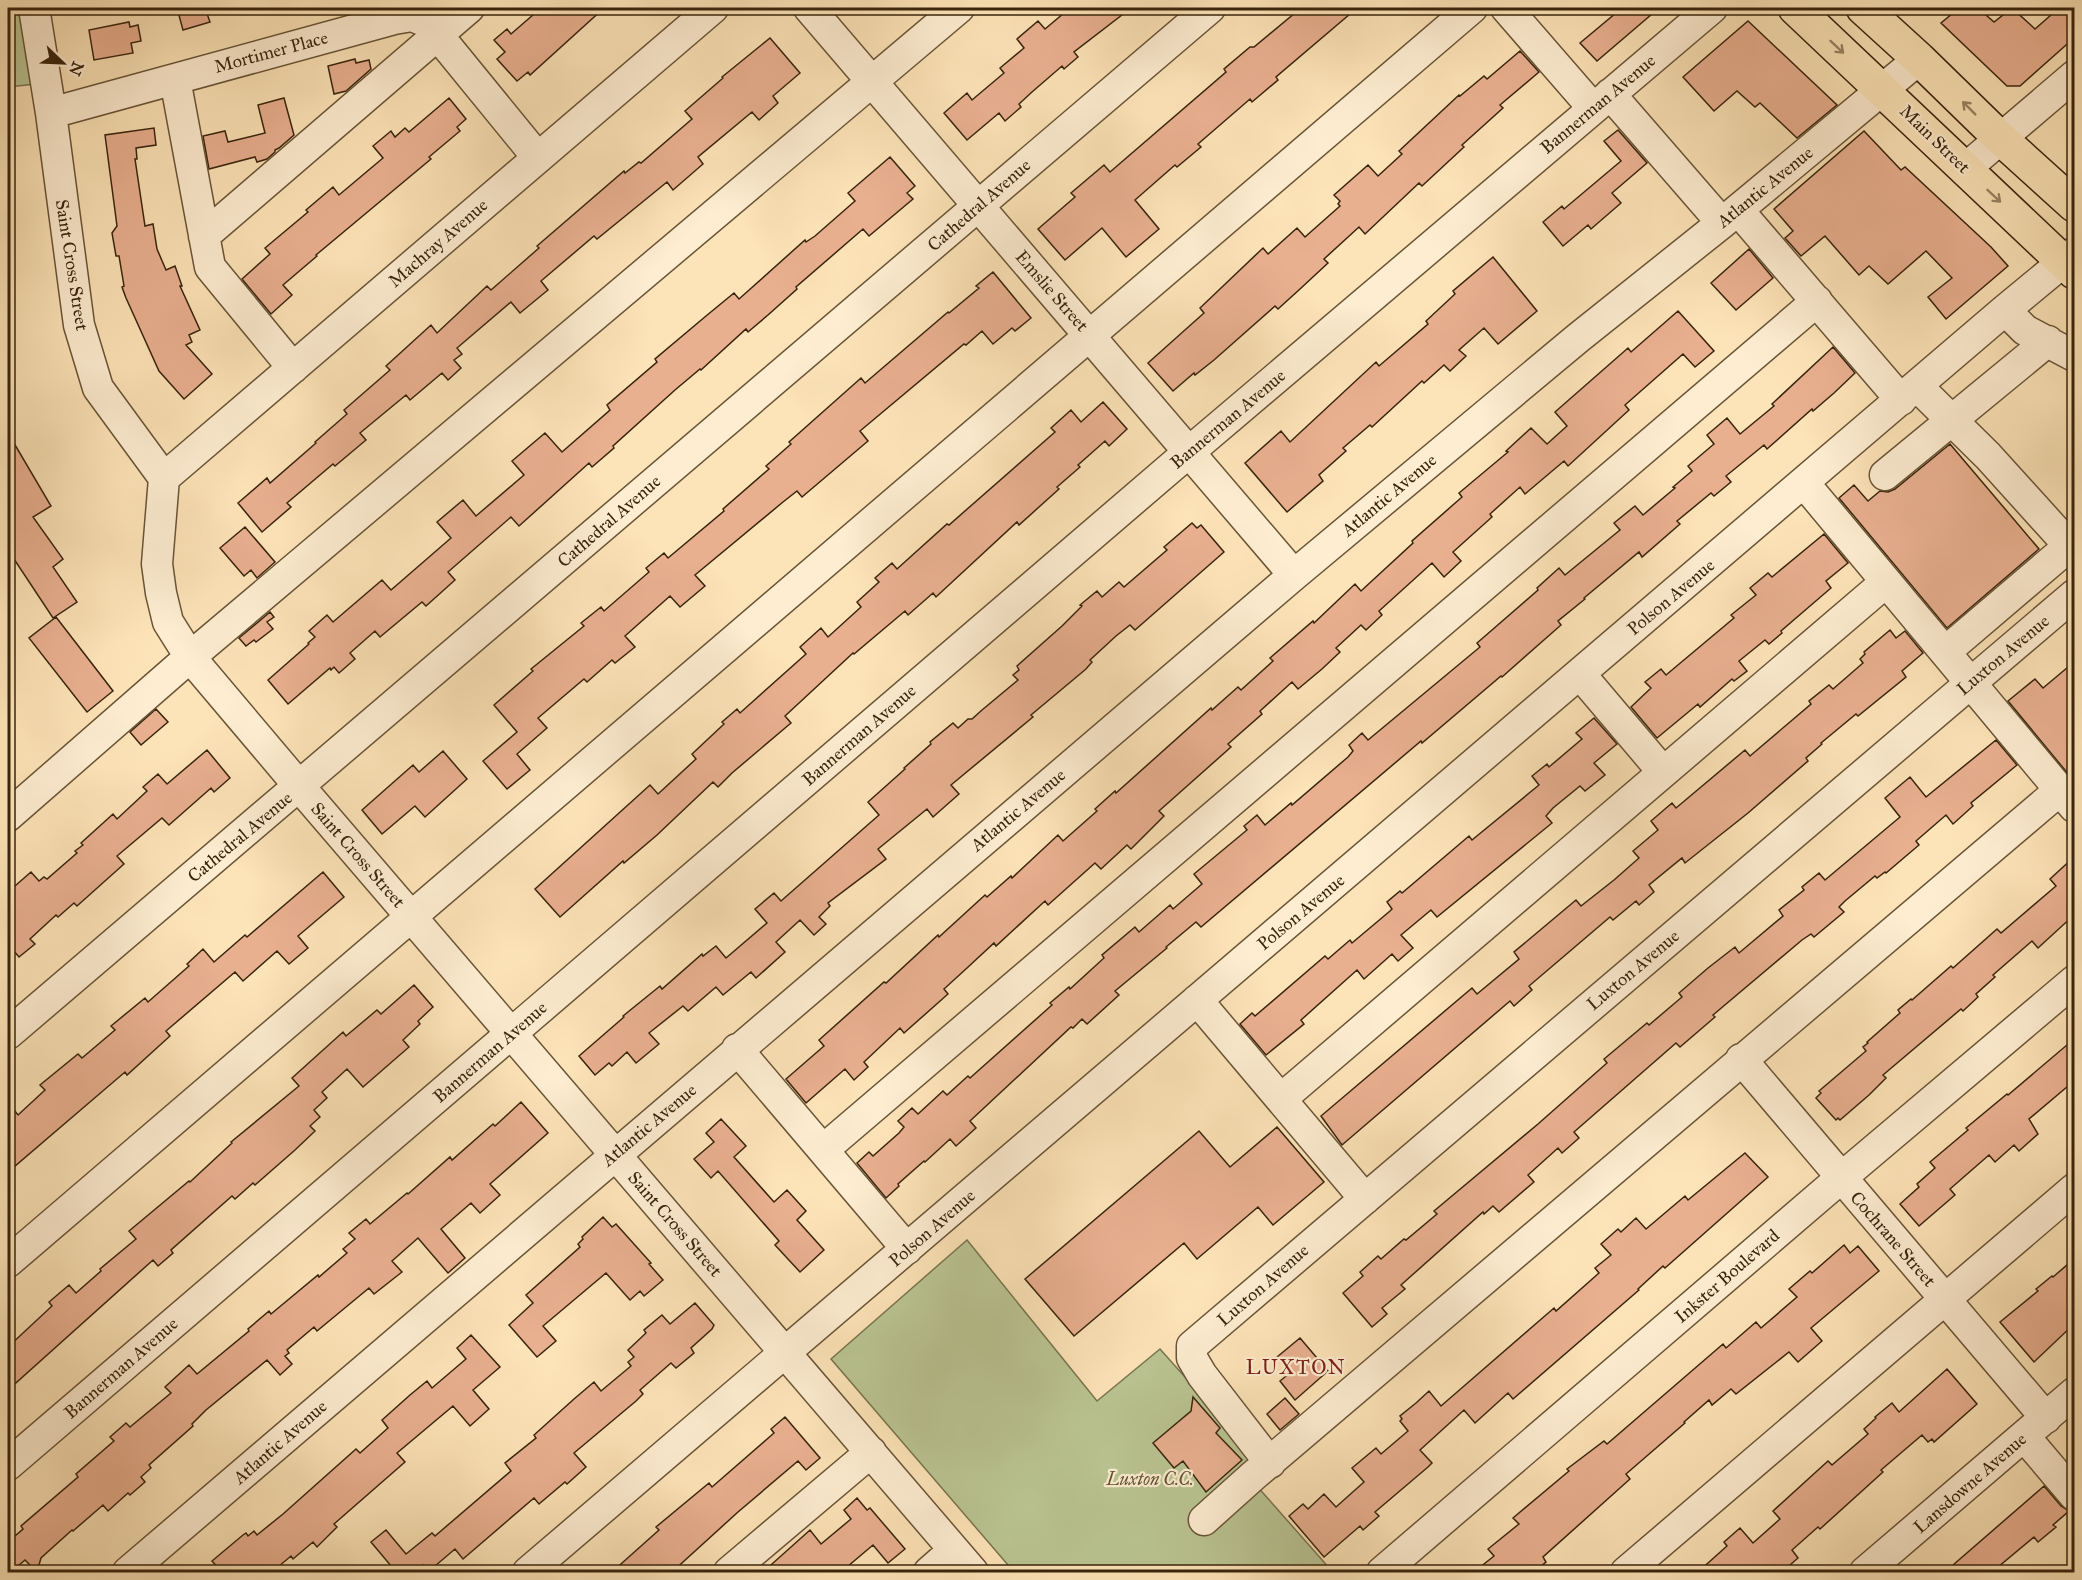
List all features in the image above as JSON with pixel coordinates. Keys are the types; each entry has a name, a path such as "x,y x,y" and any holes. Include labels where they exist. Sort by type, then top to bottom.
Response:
{"main road":[{"name":"Main Street","path":"1794,8 1965,169 2071,262"},
{"path":"1863,8 2074,205"}],"street":[{"name":"Saint Cross Street","path":"34,8 82,336 99,388 164,478 157,564 160,594 168,622 190,657 299,786 964,1561"},
{"path":"204,236 469,8"},
{"name":"Machray Avenue","path":"164,478 712,8"},
{"name":"Emslie Street","path":"809,8 1294,574"},
{"path":"8,816 190,657 958,8"},
{"name":"Cathedral Avenue","path":"8,1034 1210,8"},
{"path":"1506,8 1601,101 1730,216 1909,393 1952,420 2073,546 1945,652"},
{"name":"Bannerman Avenue","path":"8,1465 1189,452 1712,8"},
{"path":"8,1262 1089,334 1455,13"},
{"name":"Mortimer Place","path":"51,113 412,16 427,22 538,158"},
{"name":"Atlantic Avenue","path":"128,1572 1294,574 1919,59"},
{"path":"1965,169 2074,76"},
{"path":"175,79 210,267 293,368"},
{"name":"Polson Avenue","path":"528,1572 2005,310 2071,262"},
{"path":"823,1150 1817,301"},
{"path":"2005,310 2025,330 2074,356"},
{"path":"1885,475 2048,341"},
{"path":"1204,1520 1741,1059 2067,799 1804,483"},
{"path":"1281,1099 1886,582"},
{"name":"Luxton Avenue","path":"1270,1462 1202,1375 1192,1358 1192,1346 2074,595"},
{"path":"1581,674 1663,772"},
{"name":"Inkster Boulevard","path":"1382,1572 1840,1178 2074,981"},
{"path":"1197,1000 1365,1198"},
{"path":"737,1049 907,1249"},
{"name":"Cochrane Street","path":"1741,1059 1945,1300 2035,1427 2074,1495"},
{"path":"1626,1572 2074,1189"},
{"name":"Lansdowne Avenue","path":"1865,1572 2074,1393"},
{"path":"729,1572 871,1452"},
{"path":"929,1572 964,1561"}],"green space":[{"path":"8,8 23,8 36,84 8,87"},
{"name":"Luxton C.C.","path":"967,1240 1097,1401 1160,1349 1259,1460 1248,1476 1331,1570 1328,1572 1014,1572 831,1359"}],"building":[{"path":"177,8 205,8 210,22 183,30"},
{"path":"541,8 604,8 530,75 528,72 517,81 497,59 505,52 494,40 507,29 511,34"},
{"path":"1070,8 1131,8 1074,52 1078,57 1064,69 1062,66 1032,92 1019,104 1021,107 1005,121 999,113 967,140 944,113 967,93 972,100 1004,73 1000,68 1024,48 1017,39 1038,21 1045,29"},
{"path":"1301,8 1357,8 1276,77 1278,80 1252,102 1250,99 1198,144 1201,147 1177,167 1175,165 1135,200 1159,229 1126,257 1102,228 1065,260 1038,229 1075,197 1071,193 1104,165 1110,172 1226,72 1224,69"},
{"path":"1622,8 1659,8 1597,61 1580,43"},
{"path":"1959,8 1978,8 1994,22 2012,8 2035,29 2059,8 2064,8 2074,21 2074,38 2020,86 2007,86 1941,23"},
{"path":"1748,21 1837,105 1797,138 1760,103 1755,107 1737,91 1714,111 1683,77"},
{"path":"129,22 130,27 138,25 141,41 131,43 133,53 94,60 89,30"},
{"path":"770,38 800,73 773,96 778,103 759,120 752,112 698,157 703,164 673,190 667,182 597,239 594,236 541,281 548,290 520,313 511,302 457,348 462,354 454,360 461,368 448,380 442,373 410,400 406,395 360,433 366,440 335,466 333,464 287,503 291,507 262,532 238,503 267,478 270,483 316,443 347,414 344,410 390,370 386,366 431,325 437,333 487,286 491,290 539,248 537,246 624,171 625,173 639,162 641,163 692,119 685,111"},
{"path":"1520,51 1539,72 1500,105 1503,108 1462,145 1464,147 1422,186 1419,183 1365,234 1359,227 1324,259 1328,263 1278,309 1275,306 1214,360 1173,391 1148,363 1204,313 1200,308 1263,248 1268,254 1297,228 1305,237 1340,206 1338,204 1340,201 1334,195 1368,165 1378,176 1402,154 1399,151 1459,95 1484,76 1487,79"},
{"path":"355,59 356,63 369,60 371,69 346,91 334,94 328,66"},
{"path":"284,98 294,135 267,159 257,162 255,157 209,169 203,136 225,131 228,142 265,133 258,105"},
{"path":"449,98 466,119 457,127 460,131 429,157 431,159 283,285 292,295 271,314 242,279 270,254 265,248 308,212 306,210 333,187 339,195 383,158 373,146 391,131 395,137 405,128 409,132"},
{"path":"154,128 156,145 136,148 137,159 135,159 145,226 153,224 157,249 166,270 175,266 182,286 180,286 200,330 189,335 192,342 186,345 212,374 184,399 159,371 126,298 122,287 124,286 119,256 116,256 112,233 117,226 105,135"},
{"path":"1618,130 1647,163 1612,193 1621,203 1591,229 1588,225 1563,246 1543,222 1562,206 1564,209 1621,161 1604,141"},
{"path":"1864,131 1901,170 1905,167 1991,247 2008,266 1946,319 1928,297 1952,278 1926,251 1888,284 1869,266 1859,275 1825,236 1801,256 1785,238 1793,231 1774,209"},
{"path":"890,157 915,186 907,193 913,199 869,236 863,229 796,287 797,289 768,315 748,332 746,329 675,390 592,467 589,463 519,526 511,517 448,572 455,580 426,606 422,602 380,637 375,631 350,653 355,659 339,673 334,667 331,670 330,668 288,704 268,680 315,637 309,631 327,615 333,622 382,580 391,590 451,538 437,522 463,500 476,516 524,475 512,461 545,433 562,452 610,410 607,405 657,362 655,359 734,293 739,299 805,240 806,242 815,236 855,201 848,193"},
{"path":"1749,249 1773,278 1736,310 1711,283"},
{"path":"1493,257 1537,311 1498,344 1484,328 1459,350 1466,356 1450,371 1444,365 1424,383 1422,381 1372,427 1370,425 1343,448 1346,451 1319,475 1323,481 1287,512 1245,463 1281,431 1290,442 1376,362 1379,366 1428,324 1426,321 1455,294 1453,291"},
{"path":"993,272 1031,318 1015,331 1012,328 993,344 982,331 966,345 964,344 860,431 868,441 802,497 797,491 695,575 705,586 680,607 670,596 625,636 635,647 615,663 612,660 587,682 584,679 538,718 547,728 517,754 530,770 507,789 483,761 517,732 494,705 533,671 531,669 584,626 581,623 601,607 604,611 649,572 646,568 664,553 668,558 724,511 723,509 769,469 766,466 791,444 789,442 861,378 865,383 979,288 976,286"},
{"path":"1678,311 1714,351 1695,367 1683,354 1625,405 1629,410 1568,466 1564,461 1525,494 1520,487 1490,514 1492,517 1453,552 1461,561 1444,577 1432,563 1379,611 1382,615 1366,630 1361,625 1336,648 1340,652 1322,669 1298,689 1292,682 1260,711 1262,714 1228,744 1231,747 1159,811 1164,816 1131,849 1127,845 1101,869 1095,863 1048,905 1045,901 996,946 994,943 944,989 948,994 904,1033 900,1028 864,1062 868,1067 854,1080 845,1069 806,1103 786,1079 824,1046 819,1040 985,895 987,897 1011,876 1012,878 1058,835 1063,841 1097,811 1095,809 1115,791 1116,793 1211,708 1212,710 1238,687 1241,690 1273,661 1270,658 1313,621 1314,623 1355,584 1361,591 1413,543 1412,541 1462,497 1459,493 1508,452 1506,451 1531,428 1547,444 1567,426 1555,412 1628,348 1631,352"},
{"path":"1833,347 1855,373 1834,393 1813,411 1812,409 1767,449 1764,445 1726,476 1731,482 1714,496 1711,493 1677,521 1680,524 1642,557 1639,552 1584,598 1558,621 1561,625 1502,677 1422,743 1421,741 1201,927 1196,922 1166,947 1115,991 1119,995 1087,1024 1082,1019 1073,1028 1071,1027 970,1121 976,1128 956,1146 950,1139 898,1184 899,1186 886,1198 857,1163 869,1152 873,1156 899,1133 904,1127 898,1121 912,1108 918,1114 943,1091 947,1095 968,1076 970,1078 1052,1005 1050,1003 1069,987 1070,989 1104,958 1102,955 1135,927 1139,932 1170,905 1173,909 1202,884 1194,874 1247,830 1244,826 1257,815 1265,825 1291,803 1292,805 1348,757 1353,751 1349,745 1362,733 1368,740 1480,647 1477,643 1538,590 1537,588 1559,568 1565,575 1620,530 1614,523 1635,506 1643,515 1675,488 1673,487 1692,471 1688,466 1714,444 1707,435 1727,418 1740,434 1774,406 1772,404"},
{"path":"1103,402 1127,429 1109,446 1105,441 1078,465 1080,467 1057,487 1059,489 1019,525 1017,522 936,597 933,593 908,615 905,611 853,653 785,716 791,723 718,787 713,782 657,835 624,863 623,861 560,917 535,889 650,785 658,794 696,759 692,754 724,724 722,722 737,709 740,713 806,654 800,647 821,628 828,637 861,607 857,602 879,582 875,578 892,563 897,569 947,524 949,525 1055,432 1051,428 1071,410 1081,422"},
{"path":"8,433 51,506 33,517 63,559 53,567 77,602 53,618 8,550"},
{"path":"1950,444 2039,549 1947,628 1839,498 1854,485 1868,501 1880,491 1888,492 1895,489"},
{"path":"1192,523 1197,528 1201,525 1224,552 1135,630 1130,625 1116,636 1090,660 1092,662 1086,669 1031,715 1033,717 951,785 959,794 933,817 927,809 878,849 886,859 828,903 830,906 819,917 826,924 814,935 800,920 776,942 785,952 756,978 751,972 723,995 716,987 688,1011 683,1006 649,1033 659,1044 636,1063 627,1052 612,1066 609,1063 595,1075 579,1056 623,1016 660,986 662,989 702,954 703,956 716,946 726,958 767,923 755,909 774,893 781,901 879,815 868,802 931,744 930,742 953,723 958,728 968,719 972,719 1018,680 1013,675 1019,670 1017,666 1062,626 1082,606 1080,605 1097,591 1102,597 1119,582 1124,587 1167,550 1164,547"},
{"path":"245,527 275,562 257,578 251,570 244,576 220,548"},
{"path":"1824,534 1848,563 1826,581 1831,588 1769,644 1765,640 1739,661 1747,671 1734,681 1732,679 1700,707 1698,704 1657,738 1631,707 1651,688 1645,682 1661,669 1666,675 1734,618 1731,615 1756,595 1750,588 1768,573 1772,577"},
{"path":"270,612 274,617 267,622 273,629 256,642 254,640 246,646 239,638"},
{"path":"56,617 113,691 87,712 29,638"},
{"path":"1890,630 1896,638 1905,631 1923,653 1902,671 1906,677 1821,743 1806,758 1808,761 1748,813 1685,863 1682,858 1649,885 1654,892 1639,905 1636,901 1613,920 1610,917 1529,986 1532,990 1514,1006 1510,1001 1342,1145 1321,1116 1472,988 1477,994 1519,959 1514,952 1576,900 1581,906 1614,880 1639,858 1633,851 1658,830 1651,821 1672,803 1676,808 1745,750 1750,756 1811,704 1809,701 1829,685 1833,689 1863,663 1860,659 1865,654 1864,652"},
{"path":"2074,662 2074,781 2008,701 2035,679 2043,688"},
{"path":"156,709 168,722 141,745 130,732"},
{"path":"1594,718 1617,744 1594,763 1605,775 1585,791 1580,786 1553,808 1546,816 1552,823 1437,917 1431,910 1401,935 1413,948 1398,961 1392,954 1364,979 1357,970 1301,1020 1304,1024 1266,1055 1240,1024 1252,1013 1255,1016 1325,956 1328,959 1350,940 1352,943 1392,909 1387,902 1400,891 1402,893 1469,836 1472,840 1539,785 1532,776 1547,764 1549,767 1582,739 1576,733"},
{"path":"1996,740 2017,765 1971,803 1973,806 1953,824 1946,815 1916,841 1919,845 1886,873 1877,878 1875,876 1845,901 1839,907 1844,912 1814,937 1811,934 1802,940 1713,1015 1715,1017 1680,1047 1676,1043 1574,1132 1579,1138 1562,1153 1558,1148 1528,1175 1534,1182 1499,1212 1493,1206 1484,1214 1483,1212 1401,1285 1405,1289 1382,1308 1387,1314 1372,1327 1343,1293 1363,1276 1360,1272 1378,1256 1381,1259 1437,1214 1434,1211 1607,1063 1604,1059 1682,997 1679,993 1708,968 1735,947 1739,953 1783,916 1779,910 1804,890 1802,887 1819,873 1825,880 1900,817 1885,798 1910,777 1926,797"},
{"path":"207,750 230,778 214,792 211,788 169,825 162,818 117,856 124,864 77,906 74,903 58,917 56,915 30,939 35,944 19,957 8,944 8,892 31,872 39,881 44,877 47,879 77,853 75,851 83,845 81,843 113,814 117,819 147,791 143,787 158,774 167,784"},
{"path":"443,751 467,779 425,817 415,806 382,834 362,810 413,765 419,772"},
{"path":"2074,857 2074,915 2038,948 2032,941 1993,975 1995,977 1976,994 1978,997 1963,1011 1961,1009 1883,1075 1886,1078 1869,1095 1840,1120 1838,1118 1836,1120 1816,1098 1821,1093 1819,1091 1866,1051 1863,1047 1900,1013 1898,1010 1951,966 1953,968 1997,929 2001,933 2056,886 2050,879"},
{"path":"323,872 344,897 298,936 308,948 289,964 277,951 243,981 235,972 166,1031 170,1036 127,1075 125,1072 8,1172 8,1102 18,1115 45,1090 40,1085 78,1054 82,1058 115,1030 111,1026 145,998 148,1002 189,966 187,964 203,949 214,962"},
{"path":"414,985 433,1007 418,1021 420,1024 403,1040 409,1047 363,1087 347,1069 322,1092 327,1098 314,1110 320,1117 310,1126 315,1131 295,1150 255,1185 253,1183 235,1199 232,1196 171,1250 173,1253 158,1266 153,1260 8,1390 8,1347 52,1306 49,1302 69,1285 76,1293 136,1239 129,1231 190,1182 231,1142 299,1086 292,1078 343,1032 346,1036 377,1010 381,1014"},
{"path":"2074,1039 2074,1081 2029,1119 2038,1134 2019,1151 2014,1145 1995,1162 1989,1155 1950,1189 1955,1195 1919,1226 1900,1204 1935,1168 1930,1162 1968,1130 1966,1128"},
{"path":"521,1102 548,1133 490,1184 500,1195 480,1213 471,1203 441,1229 465,1258 448,1273 418,1238 392,1261 402,1272 374,1294 369,1288 317,1331 314,1327 287,1350 289,1353 285,1356 292,1364 280,1375 267,1360 206,1410 192,1424 193,1426 149,1465 151,1468 141,1477 145,1482 130,1495 128,1493 108,1511 103,1505 41,1558 37,1572 25,1560 8,1572 8,1542 23,1529 21,1526 78,1477 76,1474 114,1441 110,1437 126,1423 130,1427 171,1393 165,1387 189,1365 197,1374 249,1331 248,1329 269,1311 271,1314 318,1275 319,1277 347,1253 343,1249 355,1239 349,1233 366,1219 370,1224 450,1157 452,1160 493,1124 495,1126"},
{"path":"721,1119 746,1146 734,1157 774,1202 787,1190 806,1211 797,1220 824,1250 800,1272 775,1245 779,1241 718,1171 711,1178 694,1159 714,1142 706,1133"},
{"path":"1277,1127 1324,1182 1273,1225 1258,1207 1197,1259 1184,1243 1074,1336 1025,1279 1199,1131 1230,1167"},
{"path":"1745,1153 1768,1177 1665,1268 1663,1266 1639,1290 1513,1399 1508,1393 1475,1423 1464,1410 1420,1450 1432,1463 1375,1512 1379,1516 1363,1530 1360,1526 1324,1557 1289,1516 1303,1504 1308,1509 1324,1494 1336,1507 1364,1482 1352,1468 1376,1448 1381,1454 1408,1431 1400,1421 1402,1419 1400,1416 1429,1391 1441,1406 1554,1308 1556,1311 1599,1273 1595,1268 1611,1255 1601,1244 1618,1229 1621,1232 1636,1218 1646,1229 1685,1196 1688,1200"},
{"path":"603,1217 612,1227 616,1224 663,1280 644,1296 640,1291 630,1300 606,1273 543,1326 556,1341 537,1357 509,1325 533,1303 526,1295 580,1247 578,1244 583,1239 582,1237"},
{"path":"1844,1245 1850,1253 1858,1246 1879,1271 1811,1328 1822,1341 1798,1362 1789,1352 1736,1394 1731,1389 1712,1405 1709,1400 1626,1474 1630,1479 1543,1557 1546,1562 1534,1572 1474,1572 1494,1556 1488,1549 1519,1524 1513,1518 1569,1471 1567,1469 1604,1441 1607,1444 1723,1344 1726,1348 1756,1322 1761,1328 1797,1297 1789,1289 1810,1271 1812,1273"},
{"path":"2074,1259 2074,1324 2034,1362 2000,1322"},
{"path":"695,1303 714,1325 712,1329 691,1348 694,1353 676,1368 671,1363 640,1390 643,1394 636,1401 574,1453 586,1467 567,1484 565,1482 539,1504 534,1498 463,1559 455,1549 428,1572 423,1565 419,1569 421,1572 385,1572 392,1567 371,1542 386,1530 406,1554 432,1533 435,1536 511,1471 505,1463 536,1438 534,1435 574,1399 594,1382 601,1391 631,1366 628,1362 634,1357 628,1350 646,1333 644,1330 662,1315 670,1324"},
{"path":"471,1335 500,1367 473,1390 489,1409 470,1426 453,1406 397,1453 405,1462 334,1524 337,1527 317,1547 313,1542 293,1559 291,1556 272,1572 222,1572 212,1561 246,1533 248,1536 254,1531 257,1535 356,1449 360,1453 388,1428 382,1420 410,1395 427,1381 432,1388 466,1359 457,1348"},
{"path":"1300,1338 1328,1371 1295,1400 1280,1381 1291,1372 1277,1357"},
{"path":"1947,1369 1977,1404 1934,1442 1932,1439 1928,1442 1922,1435 1881,1470 1883,1472 1820,1529 1818,1527 1792,1550 1798,1558 1782,1572 1698,1572 1727,1546 1724,1542 1740,1528 1753,1543 1780,1519 1773,1511 1828,1461 1832,1465 1868,1434 1864,1429 1875,1417 1892,1403 1899,1412"},
{"path":"1193,1397 1220,1428 1216,1433 1242,1460 1206,1492 1183,1461 1174,1468 1153,1443 1191,1411"},
{"path":"1285,1398 1299,1414 1280,1430 1267,1414"},
{"path":"785,1417 820,1458 806,1470 798,1461 672,1572 612,1572 659,1530 656,1527 709,1483 712,1487 774,1433 771,1429"},
{"path":"2044,1486 2061,1506 2069,1511 2053,1525 2056,1527 2038,1542 2034,1537 1992,1572 1945,1572"},
{"path":"857,1498 867,1510 870,1508 905,1549 888,1563 873,1545 841,1572 763,1572 810,1530 821,1544 851,1519 844,1510"}],"district":[{"name":"LUXTON","path":"1296,1367"}]}
